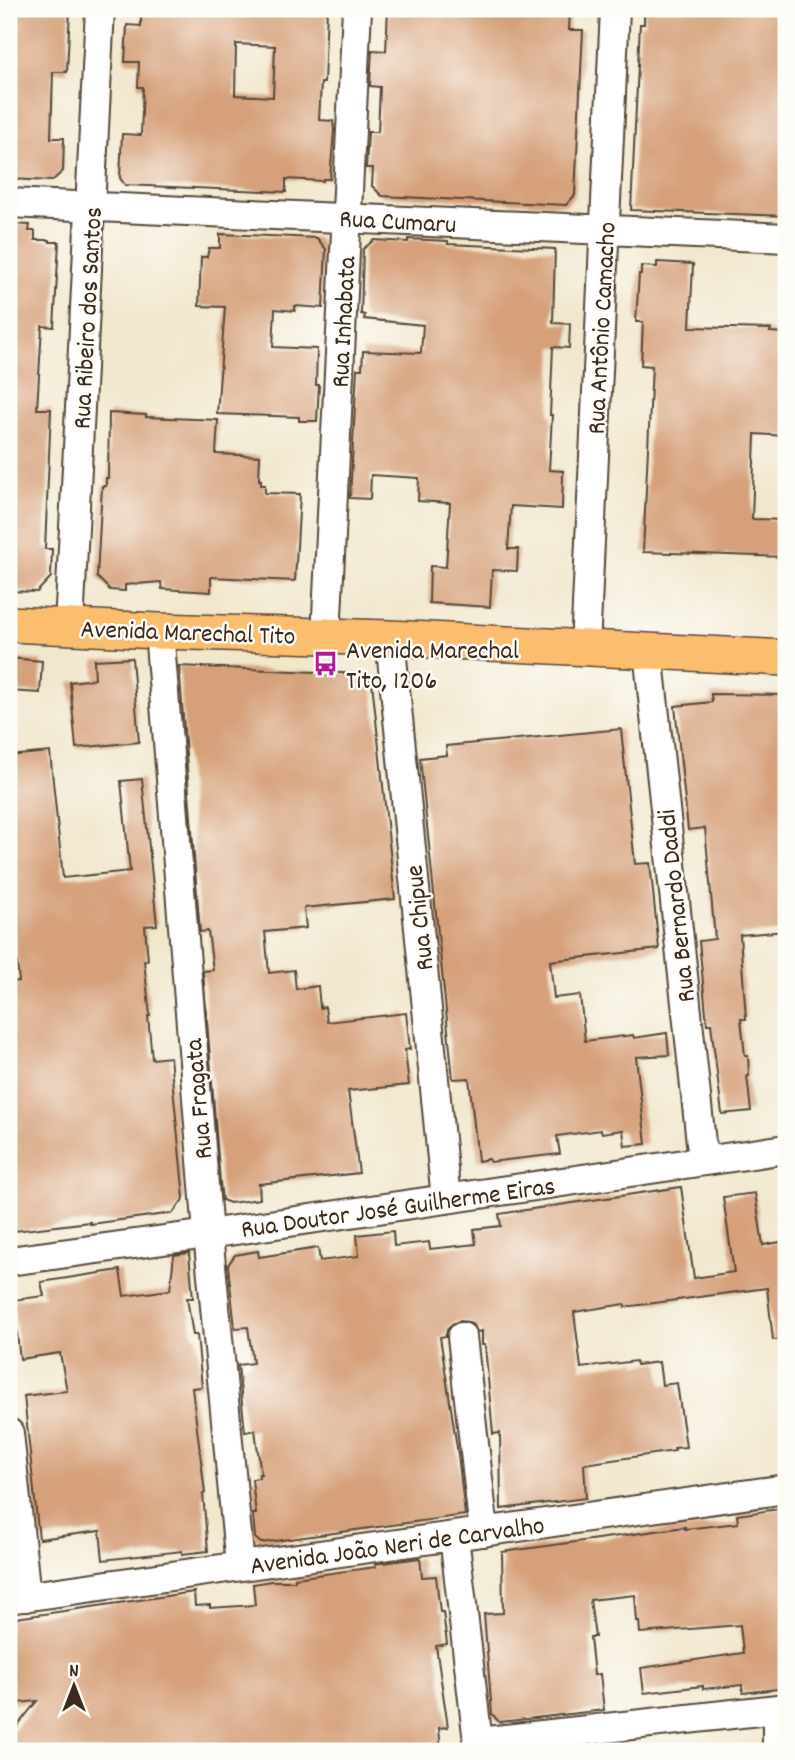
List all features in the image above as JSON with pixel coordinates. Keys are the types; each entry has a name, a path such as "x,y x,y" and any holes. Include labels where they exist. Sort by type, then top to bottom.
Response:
{"main road":[{"name":"Avenida Marechal Tito","path":"9,624 326,635 786,658"}],"street":[{"name":"Rua Ribeiro dos Santos","path":"69,626 100,9"},
{"name":"Rua Inhabata","path":"326,635 356,9"},
{"name":"Rua Antônio Camacho","path":"585,648 615,9"},
{"name":"Rua Cumaru","path":"9,203 786,238"},
{"name":"Rua Fragata","path":"159,631 208,1234 240,1566"},
{"name":"Rua Chipue","path":"390,638 446,1199"},
{"name":"Rua Bernardo Daddi","path":"648,651 703,1161"},
{"name":"Rua Doutor José Guilherme Eiras","path":"9,1261 786,1149"},
{"path":"462,1337 484,1532"},
{"path":"9,1433 17,1598"},
{"name":"Avenida João Neri de Carvalho","path":"17,1598 786,1489"},
{"path":"454,1536 478,1747 782,1709 777,1751"}],"building":[{"path":"9,9 70,9 67,72 53,72 51,138 64,138 63,171 52,181 9,179"},
{"path":"141,9 327,9 324,83 321,83 319,120 333,121 330,179 286,179 286,192 125,185 120,178 122,134 141,135 143,87 138,87 139,62 125,62 127,25 141,26","holes":["236,44 275,46 273,97 235,95"]},
{"path":"388,9 570,9 569,30 583,30 575,195 566,205 382,196 372,186 373,168 366,168 368,132 378,132 380,87 370,86 372,50 386,51"},
{"path":"644,9 786,9 786,216 631,210 640,24 644,24"},
{"path":"9,224 30,225 29,231 35,231 35,240 59,242 54,327 42,326 37,409 51,409 45,549 52,549 51,577 37,592 9,591"},
{"path":"220,234 317,238 326,249 323,308 295,306 295,311 275,309 273,347 317,349 317,421 299,421 299,417 217,414 225,307 199,306 201,257 207,257 209,248 220,248"},
{"path":"408,239 448,241 448,244 555,249 553,323 570,324 569,348 553,347 550,415 549,470 563,471 562,509 511,506 508,549 518,549 517,571 492,570 490,607 429,603 430,566 446,567 450,503 418,501 419,478 371,475 370,499 350,498 357,369 362,369 363,351 421,353 423,325 364,319 365,315 361,314 363,249 374,240 408,242"},
{"path":"657,262 693,264 690,327 771,329 770,332 786,333 786,436 755,434 752,519 786,520 786,557 643,552 652,366 641,365 643,322 636,322 641,266 657,267"},
{"path":"109,413 218,420 216,454 260,456 259,480 261,485 265,485 265,493 300,494 295,581 211,577 211,592 162,589 161,582 125,585 125,591 110,590 97,577 102,486 106,486 108,478"},
{"path":"9,658 42,661 40,693 9,691"},
{"path":"132,658 139,742 76,748 70,682 95,679 94,660"},
{"path":"179,666 364,674 372,682 395,899 304,908 306,928 265,932 269,973 294,970 296,989 318,986 320,1008 325,1007 327,1022 406,1013 410,1049 405,1050 409,1085 348,1091 359,1173 259,1184 260,1199 230,1203 222,1200 220,1182 203,971 213,970 208,931 200,932"},
{"path":"711,694 784,695 786,720 786,931 740,935 746,1019 741,1019 745,1056 748,1056 751,1111 722,1114 711,1024 707,1024 699,941 715,939 705,828 688,830 675,706 712,702"},
{"path":"621,729 635,864 650,863 659,949 550,961 554,998 580,995 585,1041 667,1033 669,1055 636,1057 646,1144 625,1146 623,1130 602,1133 601,1130 557,1136 560,1154 478,1161 469,1078 453,1079 420,758 447,755 446,746"},
{"path":"50,752 63,878 130,871 121,781 142,779 157,925 145,926 148,960 144,961 152,1059 170,1057 184,1198 173,1213 15,1231 9,1179 9,982 19,981 13,930 9,931 9,756"},
{"path":"681,1187 694,1278 734,1272 723,1197 755,1193 763,1245 786,1241 786,1339 773,1340 767,1288 574,1312 581,1368 636,1361 637,1365 659,1362 662,1385 677,1383 686,1447 674,1448 675,1451 584,1464 586,1498 501,1509 500,1433 493,1434 482,1331 477,1332 469,1322 459,1321 452,1324 446,1336 440,1337 465,1515 261,1543 255,1538 253,1514 256,1514 252,1479 259,1478 261,1474 255,1430 245,1432 238,1365 253,1363 248,1327 235,1328 228,1265 235,1255 258,1251 259,1257 318,1248 320,1261 359,1256 357,1235 393,1231 394,1246 429,1242 430,1249 476,1244 474,1229 501,1226 499,1214"},
{"path":"189,1253 193,1298 187,1298 193,1335 197,1335 202,1387 192,1388 205,1493 208,1551 182,1554 182,1551 103,1560 100,1531 39,1539 24,1396 67,1391 60,1353 20,1359 13,1300 44,1296 41,1282 120,1270 124,1296 170,1290 174,1255"},
{"path":"786,1508 786,1688 743,1693 742,1685 703,1689 703,1686 644,1693 641,1668 743,1653 740,1625 640,1633 635,1595 590,1600 595,1637 590,1637 594,1675 600,1674 604,1710 499,1722 492,1714 484,1614 503,1613 502,1552 685,1527 738,1523 737,1515"},
{"path":"420,1558 422,1577 436,1576 447,1644 436,1646 448,1727 439,1728 441,1751 12,1751 10,1735 37,1701 9,1704 9,1619 194,1592 195,1606 210,1605 210,1608 255,1605 253,1584 295,1581 295,1578"}],"place":[{"name":"Avenida Marechal Tito, 1206","path":"326,664"}]}
